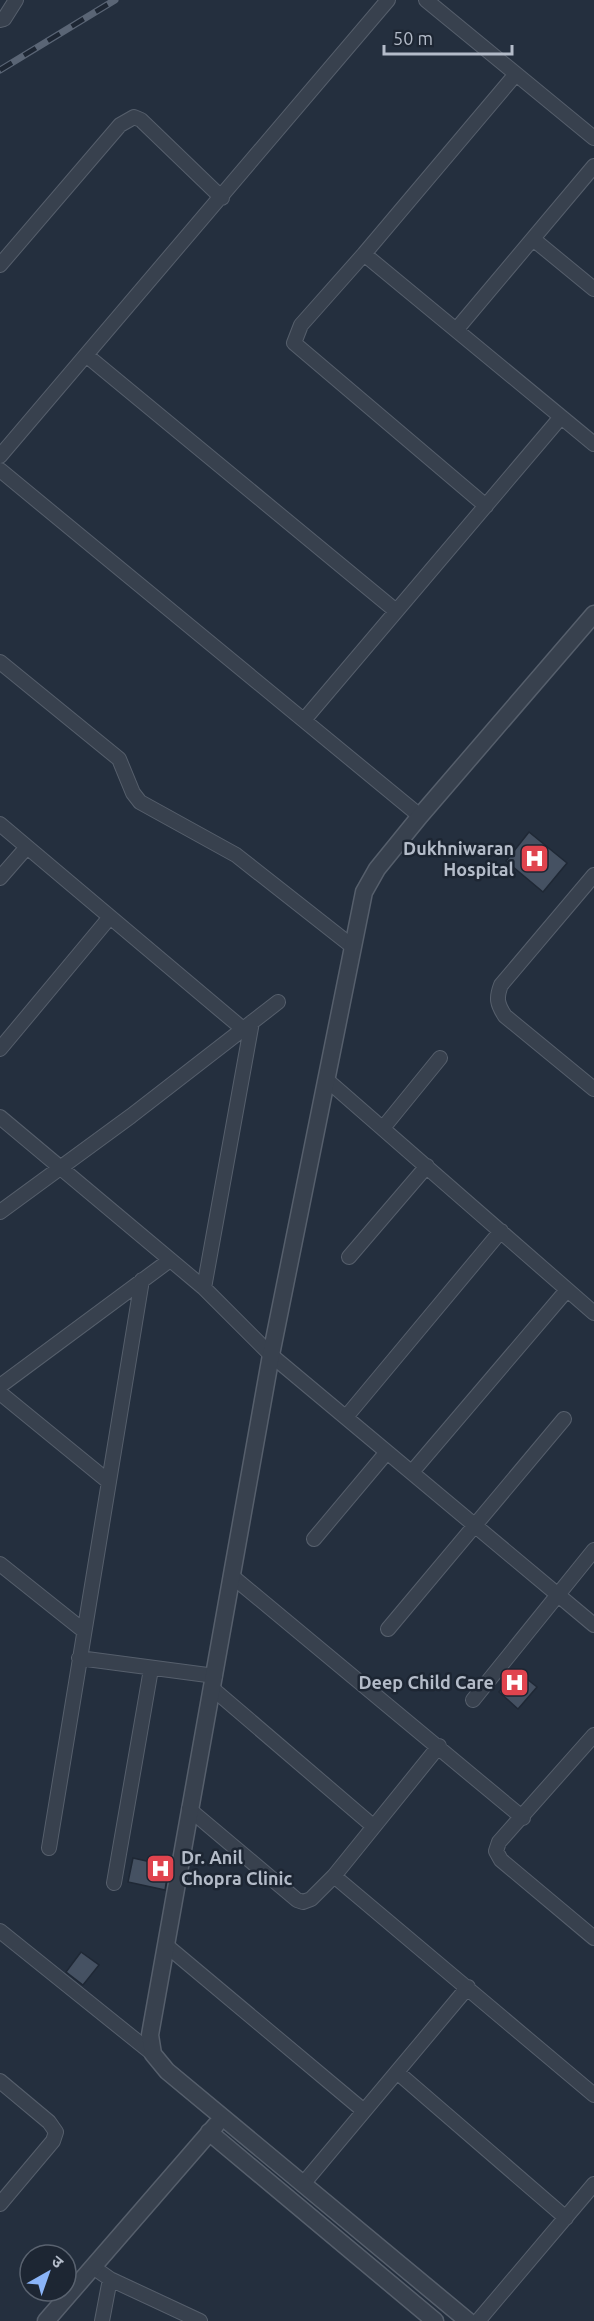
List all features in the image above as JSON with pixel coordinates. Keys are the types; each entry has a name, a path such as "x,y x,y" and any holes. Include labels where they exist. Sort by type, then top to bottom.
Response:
{"street":[{"path":"0,20 4,19 16,0"},
{"path":"0,456 222,198 388,0"},
{"path":"426,0 594,138"},
{"path":"486,506 294,343 301,325 364,255 516,74"},
{"path":"0,265 128,119 134,117 141,120 222,198"},
{"path":"456,330 594,166"},
{"path":"533,239 594,289"},
{"path":"364,255 594,444"},
{"path":"86,355 396,611"},
{"path":"304,720 561,417"},
{"path":"0,471 420,816"},
{"path":"153,2054 150,2035 271,1354 364,892 377,869 420,816 594,614"},
{"path":"0,662 119,759 133,793 140,802 236,855 353,947"},
{"path":"0,824 110,917 248,1025"},
{"path":"0,879 27,847"},
{"path":"594,875 501,985 497,995 498,1006 505,1016 594,1089"},
{"path":"0,1050 110,917"},
{"path":"0,1212 278,1002"},
{"path":"204,1288 248,1025"},
{"path":"382,1128 440,1058"},
{"path":"327,1080 594,1313"},
{"path":"0,1117 204,1288 271,1354 594,1625"},
{"path":"350,1257 427,1166"},
{"path":"346,1417 501,1231"},
{"path":"0,1386 170,1260"},
{"path":"49,1848 142,1280"},
{"path":"412,1472 567,1290"},
{"path":"0,1393 109,1482"},
{"path":"388,1629 564,1419"},
{"path":"314,1539 387,1452"},
{"path":"473,1700 594,1550"},
{"path":"0,1564 84,1630"},
{"path":"233,1577 523,1818"},
{"path":"79,1658 214,1682 373,1826"},
{"path":"114,1883 151,1669"},
{"path":"594,1735 523,1818 499,1842 496,1851 501,1860 594,1938"},
{"path":"189,1809 297,1900 303,1902 311,1899 334,1876 439,1746"},
{"path":"334,1876 594,2095"},
{"path":"0,1931 153,2054 167,2071 468,2321"},
{"path":"167,1946 364,2111"},
{"path":"303,2184 468,1987"},
{"path":"397,2072 566,2218"},
{"path":"0,2080 49,2122 56,2132 53,2141 0,2204"},
{"path":"46,2321 223,2117"},
{"path":"209,2133 435,2321"},
{"path":"478,2321 594,2184"},
{"path":"327,2231 340,2215"},
{"path":"93,2267 110,2279 200,2321"},
{"path":"102,2321 110,2279"}],"building":[{"path":"529,832 567,863 543,892 506,861"},
{"path":"517,1671 537,1687 518,1709 499,1692"},
{"path":"133,1858 169,1866 165,1890 128,1882"},
{"path":"81,1952 99,1965 83,1985 66,1972"}],"railway":[{"path":"0,70 115,0"}],"place":[{"name":"Dukhniwaran Hospital","path":"535,859"},
{"name":"Deep Child Care","path":"515,1683"},
{"name":"Dr. Anil Chopra Clinic","path":"160,1868"}]}
